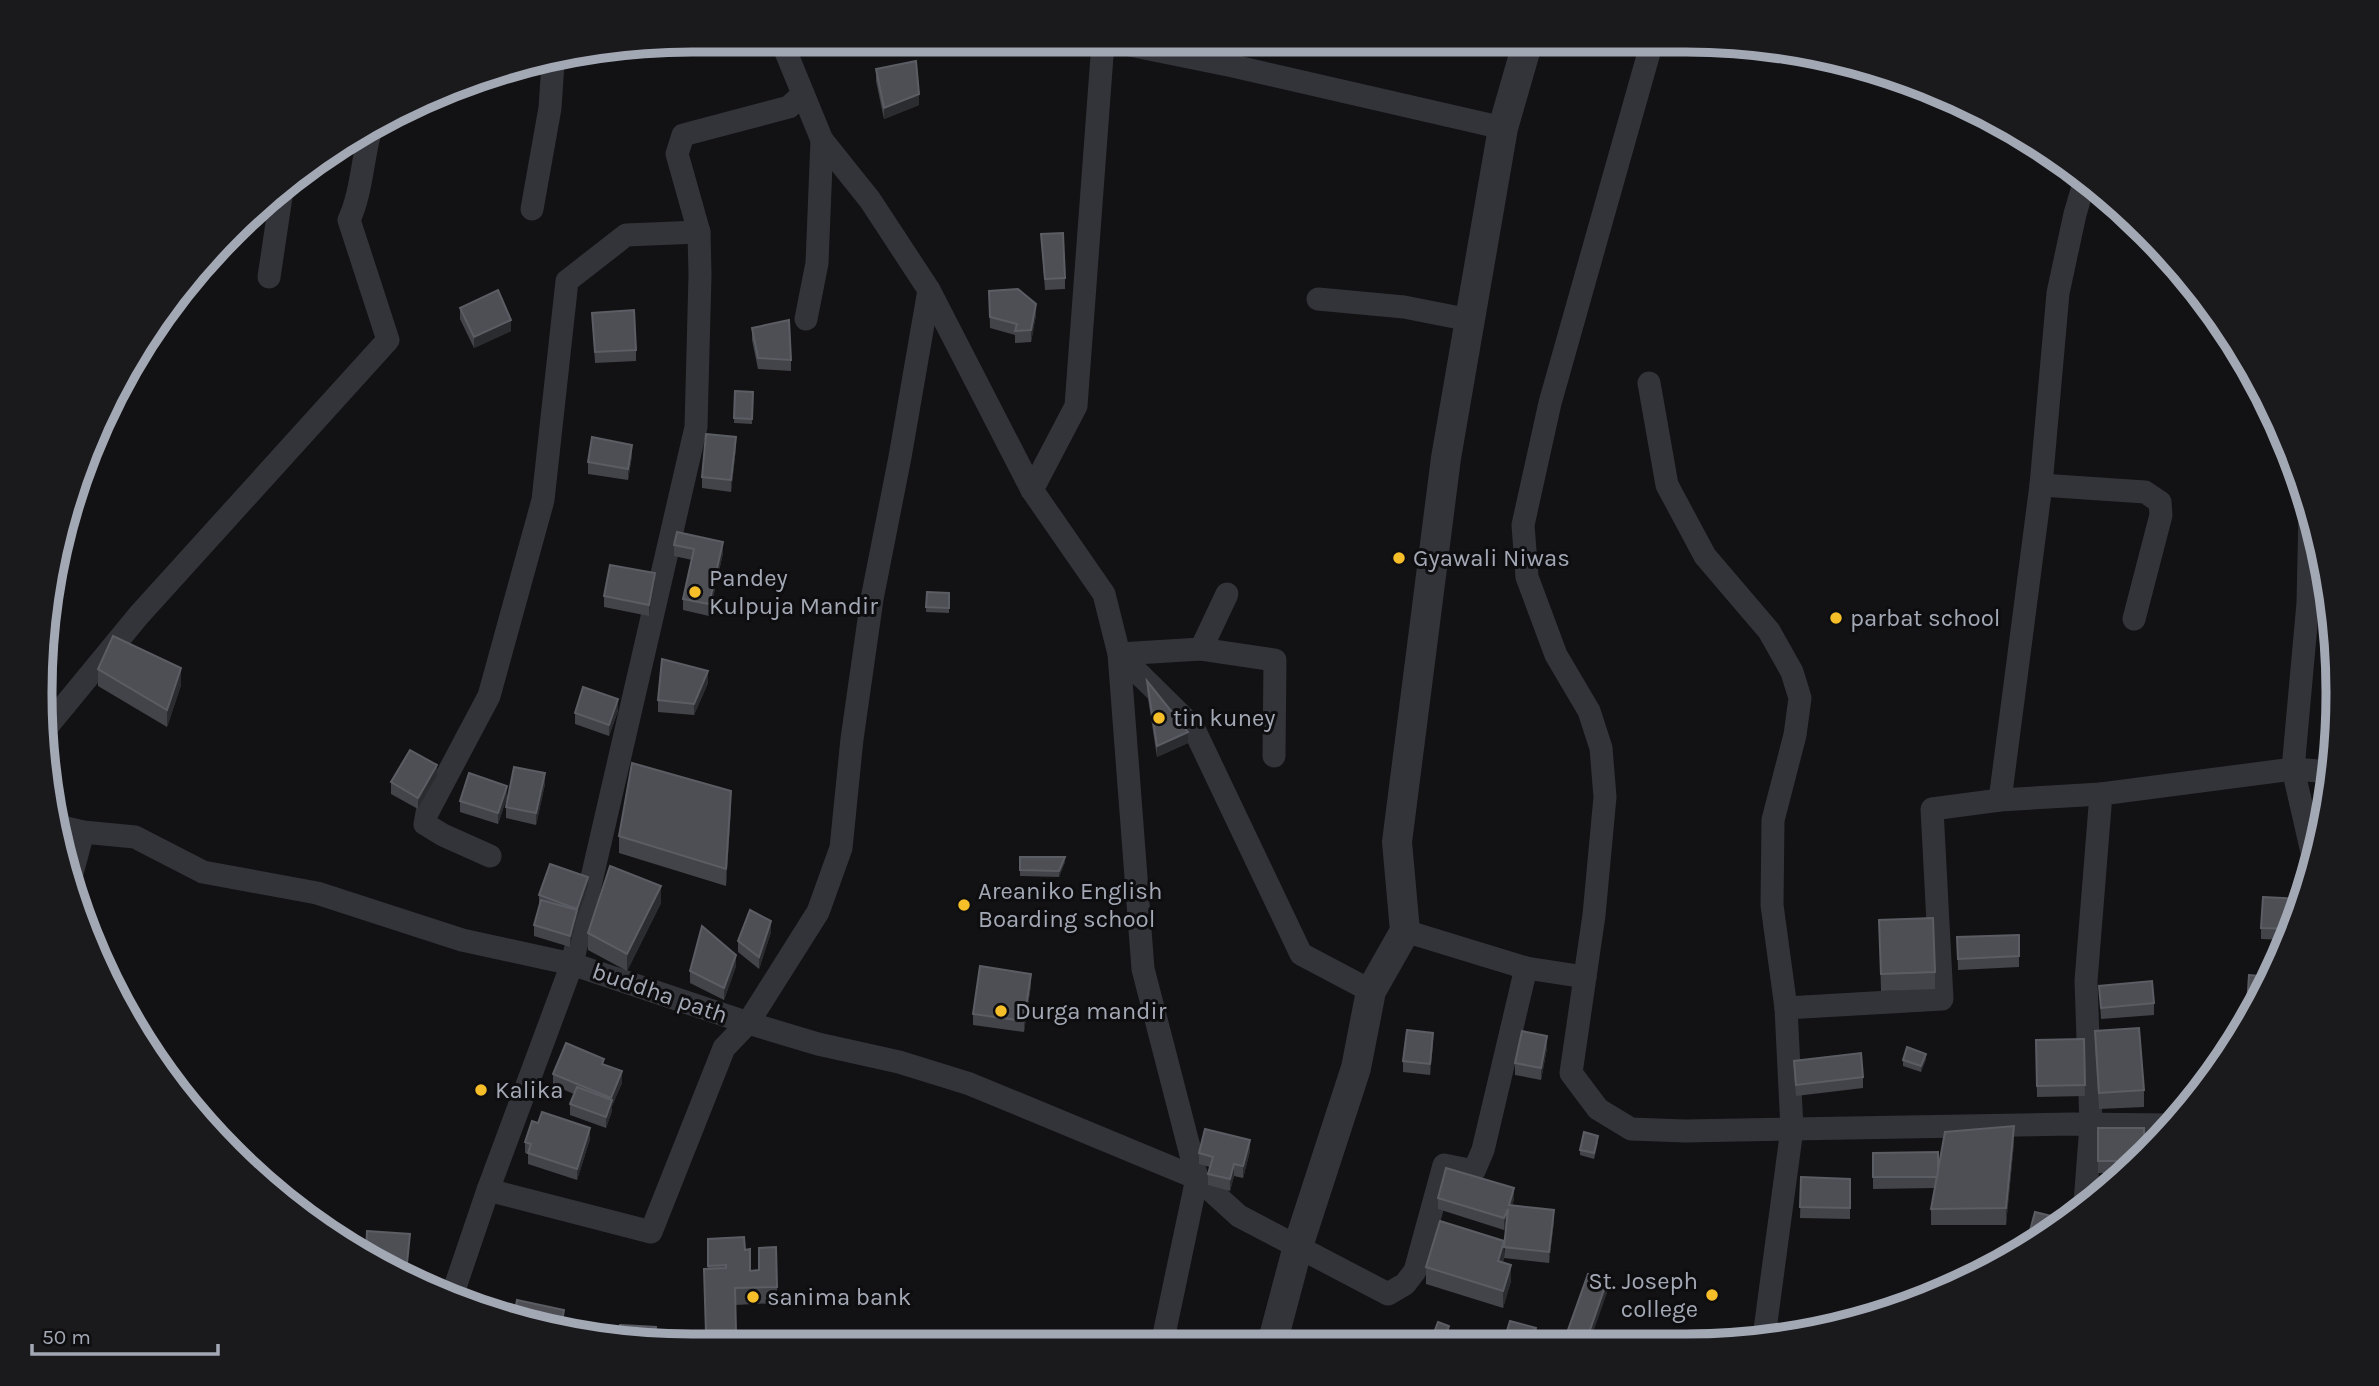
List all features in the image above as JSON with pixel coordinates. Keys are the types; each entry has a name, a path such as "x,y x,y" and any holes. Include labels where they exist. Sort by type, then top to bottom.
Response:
{"street":[{"path":"786,52 821,140 870,200 929,289 1032,490 1104,594 1119,654 1143,969 1197,1178 1164,1334"},
{"path":"1032,490 1076,406 1104,52"},
{"path":"1163,52 1503,128"},
{"path":"1275,1334 1298,1246 1356,1068 1371,990 1405,932 1397,842 1446,458 1503,128 1525,52"},
{"path":"1649,52 1550,403 1523,525 1527,577 1556,655 1589,710 1601,748 1605,797 1586,977 1571,1073 1598,1109 1631,1129 1685,1131 2159,1125"},
{"path":"532,209 551,108 553,68"},
{"path":"455,1288 572,964 696,427 699,232 677,155 683,135 789,107 803,94"},
{"path":"806,319 817,263 821,140"},
{"path":"53,719 139,614 388,340 349,220 358,201 360,173 368,141"},
{"path":"2000,800 2040,485 2058,293 2074,214 2082,190"},
{"path":"269,277 280,204"},
{"path":"490,856 425,824 428,813 489,695 543,500 567,281 626,234 699,232"},
{"path":"488,1190 651,1232 724,1048 748,1023 818,912 841,848 852,739 872,599 929,289"},
{"path":"1318,299 1404,307 1470,320"},
{"path":"1649,383 1667,485 1705,556 1769,631 1791,672 1800,698 1795,735 1773,820 1772,905 1786,1008 1792,1129 1765,1328"},
{"path":"2040,485 2145,492 2160,502 2161,516 2134,620"},
{"path":"2309,546 2308,603 2293,769 2309,840"},
{"path":"1201,649 1227,593"},
{"path":"1119,654 1201,649 1275,660 1273,756"},
{"path":"1119,654 1193,727 1301,954 1371,990"},
{"path":"1786,1008 1942,999 1933,809 2000,800 2101,794 2293,769 2322,771"},
{"path":"2086,1193 2091,1125 2086,981 2101,794"},
{"path":"72,850 73,830"},
{"name":"buddha path","path":"73,830 135,837 203,872 317,893 462,940 572,964 818,1044 899,1062 970,1084 1197,1178"},
{"path":"1405,932 1526,968 1586,977"},
{"path":"1197,1178 1239,1216 1388,1294 1405,1284 1415,1270 1444,1165 1474,1171 1483,1150 1526,968"}],"building":[{"path":"916,61 919,94 884,108 876,69"},
{"path":"1063,233 1065,278 1045,279 1041,234"},
{"path":"1018,289 1036,304 1031,330 1015,331 1017,324 990,317 989,291"},
{"path":"498,290 511,320 474,337 460,308"},
{"path":"634,310 636,350 595,352 592,313"},
{"path":"789,320 791,360 758,358 752,328"},
{"path":"735,391 753,392 752,419 734,418"},
{"path":"706,434 736,437 731,480 702,477"},
{"path":"592,437 632,445 628,469 588,462"},
{"path":"677,532 723,542 709,604 683,599 694,549 674,545"},
{"path":"610,565 655,573 649,605 604,596"},
{"path":"927,592 949,593 949,608 926,607"},
{"path":"113,636 181,668 167,710 98,669"},
{"path":"662,659 708,671 694,704 658,700"},
{"name":"tin kuney","path":"1147,681 1188,732 1157,746"},
{"path":"583,687 618,699 609,725 575,713"},
{"path":"410,750 437,765 418,798 391,782"},
{"path":"632,763 731,791 726,869 619,836"},
{"path":"514,767 545,773 536,813 506,807"},
{"path":"469,773 507,786 498,813 460,801"},
{"path":"1020,857 1065,857 1059,871 1020,870"},
{"path":"550,864 588,877 577,909 539,895"},
{"path":"610,866 661,886 627,954 588,933"},
{"path":"2263,897 2293,899 2282,929 2261,928"},
{"path":"541,900 577,910 570,936 534,925"},
{"path":"750,910 771,921 759,957 738,941"},
{"path":"1933,918 1935,972 1881,974 1879,920"},
{"path":"702,926 736,955 724,988 690,971"},
{"path":"2019,935 2019,956 1958,959 1957,937"},
{"path":"980,966 1031,974 1024,1021 973,1014"},
{"path":"2249,975 2260,976 2247,1001"},
{"path":"2152,981 2154,1003 2101,1008 2099,986"},
{"path":"2139,1028 2144,1090 2099,1093 2095,1031"},
{"path":"1407,1030 1433,1033 1430,1064 1403,1061"},
{"path":"1522,1031 1547,1036 1541,1068 1515,1063"},
{"path":"2084,1039 2085,1085 2037,1086 2036,1040"},
{"path":"566,1043 604,1059 602,1064 622,1071 611,1098 553,1074"},
{"path":"1907,1047 1926,1054 1921,1066 1903,1060"},
{"path":"1861,1053 1863,1077 1796,1085 1794,1061"},
{"path":"577,1087 612,1100 606,1117 570,1104"},
{"path":"542,1112 590,1128 577,1169 528,1153 531,1144 525,1142 532,1121 538,1123"},
{"path":"2014,1126 2006,1208 1931,1209 1945,1132"},
{"path":"2098,1128 2144,1128 2144,1141 2123,1161 2098,1161"},
{"path":"1205,1129 1250,1140 1243,1166 1234,1164 1230,1179 1208,1174 1213,1157 1199,1153"},
{"path":"1584,1132 1598,1136 1594,1153 1580,1150"},
{"path":"1938,1152 1937,1177 1873,1177 1873,1153"},
{"path":"1446,1168 1514,1188 1509,1205 1554,1210 1549,1252 1504,1247 1508,1209 1504,1218 1438,1198"},
{"path":"1801,1177 1850,1179 1850,1208 1800,1207"},
{"path":"2035,1212 2055,1217 2042,1226 2029,1234"},
{"path":"1440,1221 1504,1241 1498,1261 1511,1265 1503,1291 1426,1267"},
{"path":"367,1231 410,1234 407,1265 373,1248 366,1244"},
{"path":"744,1237 745,1250 750,1249 750,1271 759,1270 759,1248 776,1247 777,1287 735,1288 736,1332 706,1333 704,1269 726,1268 726,1265 708,1266 708,1239"},
{"path":"1588,1274 1607,1281 1588,1334 1567,1334"},
{"path":"517,1300 564,1310 562,1320 515,1309"},
{"path":"1510,1321 1536,1328 1534,1334 1506,1334"},
{"path":"1438,1322 1449,1326 1446,1334 1434,1334"},
{"path":"620,1325 656,1327 655,1332 620,1329"}],"place":[{"name":"Gyawali Niwas","path":"1399,558"},
{"name":"Pandey Kulpuja Mandir","path":"695,592"},
{"name":"parbat school","path":"1836,618"},
{"name":"tin kuney","path":"1159,718"},
{"name":"Areaniko English Boarding school","path":"964,905"},
{"name":"Durga mandir","path":"1001,1011"},
{"name":"Kalika","path":"481,1090"},
{"name":"St. Joseph college","path":"1712,1295"},
{"name":"sanima bank","path":"753,1297"}]}
